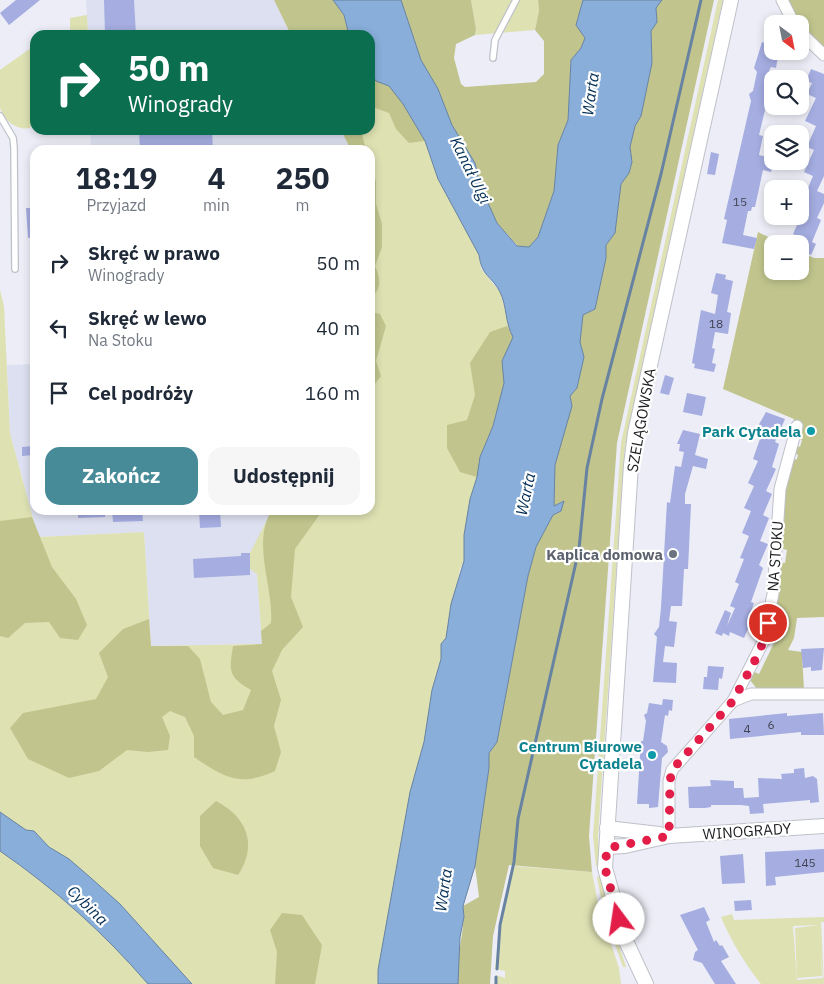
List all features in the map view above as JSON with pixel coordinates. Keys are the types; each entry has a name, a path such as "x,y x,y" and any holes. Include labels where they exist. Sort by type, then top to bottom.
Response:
{"street":[{"name":"SZELĄGOWSKA","path":"646,984 625,939 611,887 613,867 607,848 633,447 731,0"},
{"path":"782,0 790,15"},
{"path":"809,41 824,55"},
{"name":"NA STOKU","path":"669,836 672,770 733,701 766,634 773,594 780,489 797,426"},
{"path":"733,701 757,694 824,694"},
{"name":"WINOGRADY","path":"607,848 669,836 824,826"},
{"name":"WINOGRADY","path":"607,828 669,836"}],"lane":[{"path":"493,58 495,40 516,0"},
{"path":"0,116 13,138 15,269"},
{"path":"745,677 750,688 757,694"}],"shaded area":[{"path":"86,0 274,0 289,30 88,30"},
{"path":"90,135 344,135 348,145 91,145"},
{"path":"30,364 30,507 10,433 7,365"},
{"path":"32,515 269,515 257,573 262,644 151,646 144,532 38,537"}],"green space":[{"path":"274,0 333,0 344,15 348,30 289,30"},
{"path":"401,0 471,0 476,29 475,35 456,44 454,58 461,84 465,87 536,82 544,74 544,41 535,30 539,11 538,0 583,0 576,25 585,38 581,48 571,60 568,120 558,145 554,191 538,237 529,247 518,246 497,223 480,185 475,163 452,125 438,89 421,60"},
{"path":"471,0 538,0 539,12 535,30 475,35 476,29"},
{"path":"662,0 714,0 617,443 589,836 592,872 509,865 493,936 490,984 458,984 457,974 464,915 463,906 479,897 475,866 489,768 489,753 497,742 528,576 536,547 553,515 561,511 563,501 554,506 555,465 572,406 570,396 577,388 584,357 580,342 583,315 595,309 606,258 606,245 615,233 621,184 629,173 632,162 630,148 635,126 641,116 652,63 651,31 657,22 656,8"},
{"path":"718,0 723,0 625,446 598,836 600,866 596,866 593,836 621,443"},
{"path":"785,0 824,0 824,50 809,36 809,15 792,15"},
{"path":"87,15 88,30 70,30 70,18"},
{"path":"30,49 30,128 20,128 11,124 4,116 0,107 0,70"},
{"path":"375,78 395,91 425,141 409,143 396,129 389,113 375,108"},
{"path":"375,79 425,141 438,179 479,255 481,269 500,292 513,337 464,535 464,561 460,569 384,984 187,984 146,933 0,822 0,290 4,307 10,433 30,507 30,515 32,515 38,537 144,532 151,646 262,644 257,574 250,569 250,553 269,515 375,515 375,145 348,145 344,135 375,135"},
{"path":"344,135 362,135 365,145 348,145"},
{"path":"375,178 376,204 382,224 382,247 375,266"},
{"name":"Park Cytadela","path":"758,232 764,235 764,280 809,280 809,256 824,258 824,617 797,618 794,638 788,650 802,652 804,690 757,689 750,680 752,671 759,674 776,639 769,636 778,562 785,563 787,550 780,548 782,499 794,460 797,459 798,455 795,453 795,445 800,447 802,440 797,438 800,424 793,422 794,419 723,389"},
{"path":"375,266 379,279 375,293"},
{"path":"375,313 380,314 386,326 376,361 381,376 375,384"},
{"path":"507,326 513,337 502,361 504,383 493,426 480,457 477,477 460,472 447,448 447,425 467,420 475,395 470,363 490,332"},
{"path":"270,515 319,515 295,549 291,597 303,627 282,650 272,671 281,700 274,726 281,752 275,771 252,779 242,779 224,775 215,770 194,757 194,736 185,717 170,711 162,717 170,736 168,750 148,752 127,750 99,771 69,778 28,759 10,728 23,713 96,699 108,677 99,653 123,629 149,619 151,646 188,646 200,659 211,702 223,715 243,710 251,690 234,677 231,667 233,646 262,644 261,631 271,623 271,609 263,551 266,523"},
{"path":"32,517 52,567 76,599 87,625 78,640 60,638 49,622 25,623 8,638 0,636 0,521"},
{"path":"216,801 235,815 246,833 247,853 238,875 213,868 200,846 200,816"},
{"path":"0,841 171,984 0,984"},
{"path":"513,866 592,872 598,904 619,968 621,984 494,984 496,975 505,978 505,971 495,969 500,921"},
{"path":"602,875 607,907 626,967 623,967 604,913 597,877"},
{"path":"282,913 302,915 322,945 315,984 275,984 277,952 270,930"},
{"path":"732,914 734,920 824,917 824,922 821,922 824,984 761,984 739,952 721,917","holes":["820,925 795,928 797,978 822,976 821,948 823,978 797,980 793,926"]}],"water":[{"path":"333,0 401,0 421,60 438,89 452,125 475,163 480,185 497,223 517,246 529,247 538,237 554,191 558,145 568,120 571,60 581,48 585,38 576,25 583,0 662,0 656,8 657,22 651,31 652,63 641,116 635,126 630,147 632,162 629,173 621,184 615,233 606,245 606,258 595,309 583,315 580,342 584,357 577,388 570,396 572,406 555,465 554,506 564,501 561,511 553,515 536,547 528,576 497,742 489,753 489,768 475,866 463,906 464,917 460,937 458,984 378,984 378,970 410,792 424,742 432,690 441,659 441,644 446,638 451,604 464,561 464,535 470,499 477,477 480,457 493,426 504,383 502,361 513,337 500,292 482,268 479,255 438,179 425,141 403,104 389,86 375,80 375,30 348,30 344,15"},
{"name":"Cybina","path":"0,812 26,830 34,831 49,847 69,859 91,878 120,904 192,984 148,984 114,947 78,913 0,851"}],"building":[{"path":"16,0 40,0 9,25 0,13"},
{"path":"104,0 134,0 136,30 105,30"},
{"path":"762,42 764,43 764,60 777,60 776,68 771,67 770,70 764,70 764,114 759,135 763,136 759,155 764,156 764,170 771,170 771,172 763,170 755,207 748,211 743,235 757,238 754,249 722,243 727,220 724,219 751,101 749,94 753,91 757,72 754,68"},
{"path":"811,69 824,74 824,176 817,191 824,194 824,203 817,218 821,220 812,242 816,244 811,255 809,254 809,235 793,234 797,225 809,225 809,186 813,176 804,172 805,170 809,170 809,161 814,150 809,148 809,142 816,126 805,121 816,98 809,95 812,83 809,82"},
{"path":"139,135 212,135 213,145 140,145"},
{"path":"711,152 719,154 715,175 707,174"},
{"path":"26,208 30,208 30,238 28,238"},
{"path":"716,273 726,275 725,279 733,281 727,312 731,313 728,334 715,332 712,348 715,349 712,363 716,364 714,372 694,368 695,364 692,363 701,310 715,314 718,295 711,293"},
{"path":"665,375 674,378 669,395 660,393"},
{"path":"687,393 706,397 702,416 683,412"},
{"path":"766,412 785,419 775,442 779,444 772,467 776,469 766,491 772,494 763,515 769,518 760,541 768,544 759,565 763,568 751,602 754,603 750,614 754,616 744,638 730,632 729,636 723,633 722,636 715,633 725,610 731,613 727,626 735,608 730,606 739,584 735,582 744,559 740,558 749,536 742,533 751,511 744,508 754,486 748,483 758,461 753,459 761,436 754,433"},
{"path":"683,430 700,434 695,455 708,459 706,469 693,466 685,494 685,504 691,504 688,569 684,569 682,606 671,606 669,621 677,622 674,647 665,646 663,662 677,663 676,683 653,682 657,637 654,634 659,627 661,608 667,502 670,503 675,466 681,467 684,452 679,451 680,444 677,444"},
{"path":"30,446 30,455 22,456 22,447"},
{"path":"78,515 105,515 105,517 78,518"},
{"path":"112,515 142,515 143,521 113,522"},
{"path":"199,515 220,515 221,527 200,528"},
{"path":"241,553 250,553 250,575 194,578 193,559 241,556"},
{"path":"824,648 822,670 811,671 811,667 803,668 801,649"},
{"path":"708,666 724,667 722,679 719,678 718,690 703,689 704,677 707,677"},
{"path":"663,699 673,700 672,711 669,710 668,716 665,715 661,742 667,746 668,752 662,758 658,807 649,808 649,804 637,804 641,741 643,741 646,721 644,715 647,713 649,703 662,705"},
{"path":"787,713 787,716 823,713 824,735 801,735 801,732 730,739 729,719"},
{"path":"804,768 805,778 813,776 817,779 819,802 810,803 810,800 763,804 764,813 750,814 749,806 741,805 711,805 711,807 705,808 689,808 688,787 711,786 710,780 734,781 734,788 743,788 744,798 759,797 758,778 782,779 781,774 794,773 794,769"},
{"path":"824,849 824,872 775,877 776,885 766,886 765,852"},
{"path":"743,854 745,883 722,884 720,856"},
{"path":"751,900 752,910 735,911 734,901"},
{"path":"704,907 710,920 706,922 714,942 716,940 720,946 722,945 729,957 721,961 736,984 715,984 702,963 693,960 695,952 698,950 680,915"}],"waterway":[{"path":"497,969 500,925 514,862 518,819 579,549 587,468 602,399 661,174 701,0"},
{"path":"496,977 496,984"}],"place":[{"name":"Park Cytadela","path":"811,431"},
{"name":"Kaplica domowa","path":"673,554"},
{"name":"Centrum Biurowe Cytadela","path":"652,755"}],"route":[{"path":"619,919 605,868 607,848 616,848 669,836 670,775 672,770 733,701 760,651 768,623"}],"water label":[{"name":"Warta","path":"590,94"},
{"name":"Kanał Ulgi","path":"471,170"},
{"name":"Warta","path":"525,494"},
{"name":"Warta","path":"443,890"}]}
